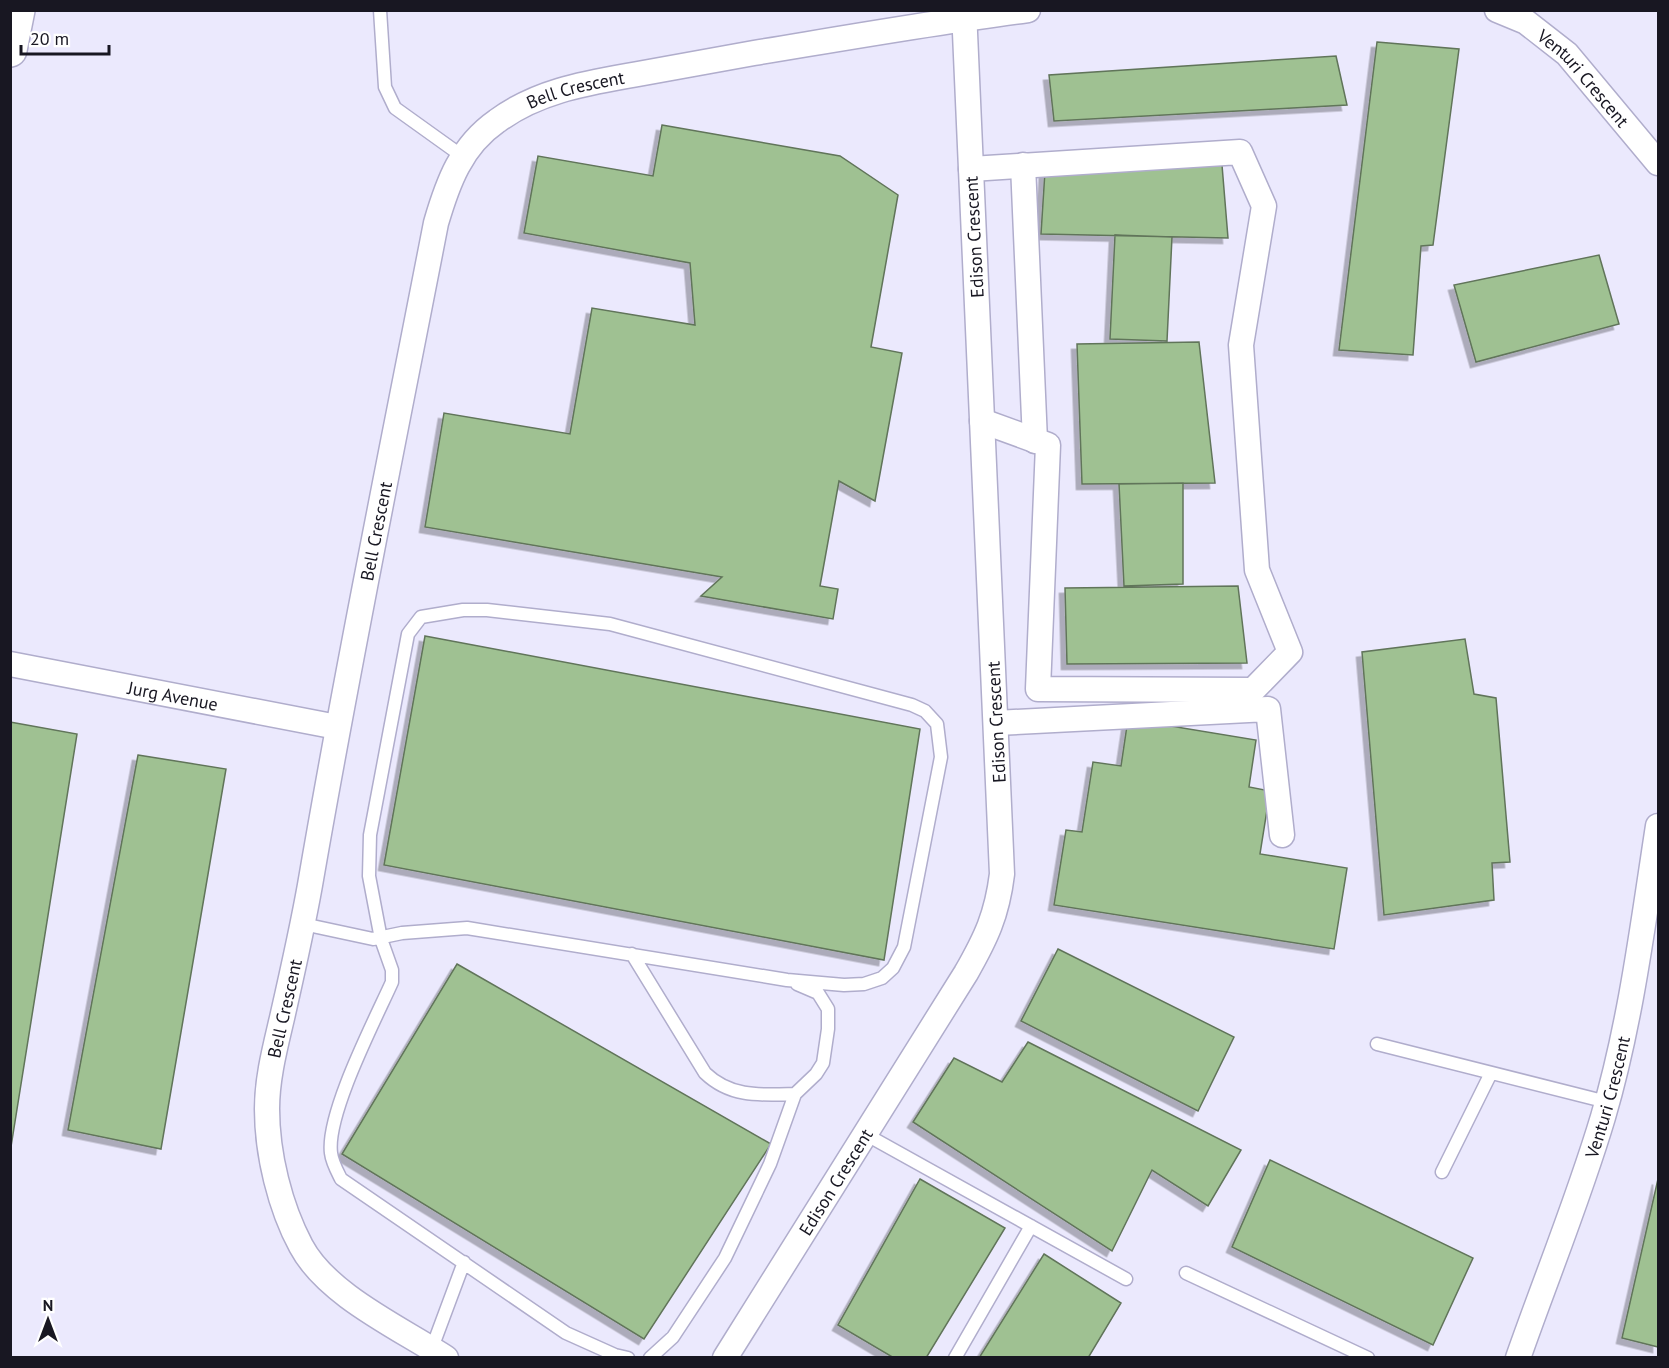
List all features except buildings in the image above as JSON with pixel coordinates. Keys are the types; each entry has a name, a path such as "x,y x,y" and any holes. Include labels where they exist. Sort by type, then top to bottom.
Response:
{"street":[{"path":"10,50 18,10"},
{"path":"964,15 1028,10"},
{"name":"Venturi Crescent","path":"1497,10 1526,22 1567,54 1659,163"},
{"name":"Bell Crescent","path":"439,1353 336,1288 315,1268 300,1244 280,1193 270,1142 267,1109 270,1070 303,924 338,727 436,223 447,186 462,156 474,140 497,121 533,99 576,85 964,15"},
{"name":"Edison Crescent","path":"725,1358 966,973 989,933 998,907 1002,874 964,15"},
{"path":"971,169 1240,152 1264,206 1241,345 1257,570 1290,652 1253,690 1038,689 1048,446 982,421"},
{"path":"1023,165 1035,441"},
{"name":"Jurg Avenue","path":"10,664 338,727"},
{"path":"996,723 1268,709 1282,835"},
{"name":"Venturi Crescent","path":"1518,1358 1606,1102 1636,966 1658,826"}],"lane":[{"path":"380,10 385,87 395,108 462,156"},
{"path":"303,924 381,939 402,933 467,928 787,980 844,985 864,984 882,978 893,968 904,947 941,758 937,724 925,711 912,705 610,624 488,610 431,614 416,621 408,634 370,836 369,876 381,939 393,970 393,982 340,1102 331,1139 331,1153 341,1179 567,1332 615,1355 628,1358"},
{"path":"632,954 705,1073 715,1083 750,1095 795,1094"},
{"path":"650,1358 673,1337 725,1258 770,1164 795,1094 816,1074 823,1063 828,1029 828,1009 818,993 787,980"},
{"path":"1377,1044 1606,1102"},
{"path":"1442,1172 1491,1073"},
{"path":"865,1134 1126,1279"},
{"path":"956,1358 1031,1226"},
{"path":"439,1353 464,1262"},
{"path":"1186,1273 1368,1358"}]}
